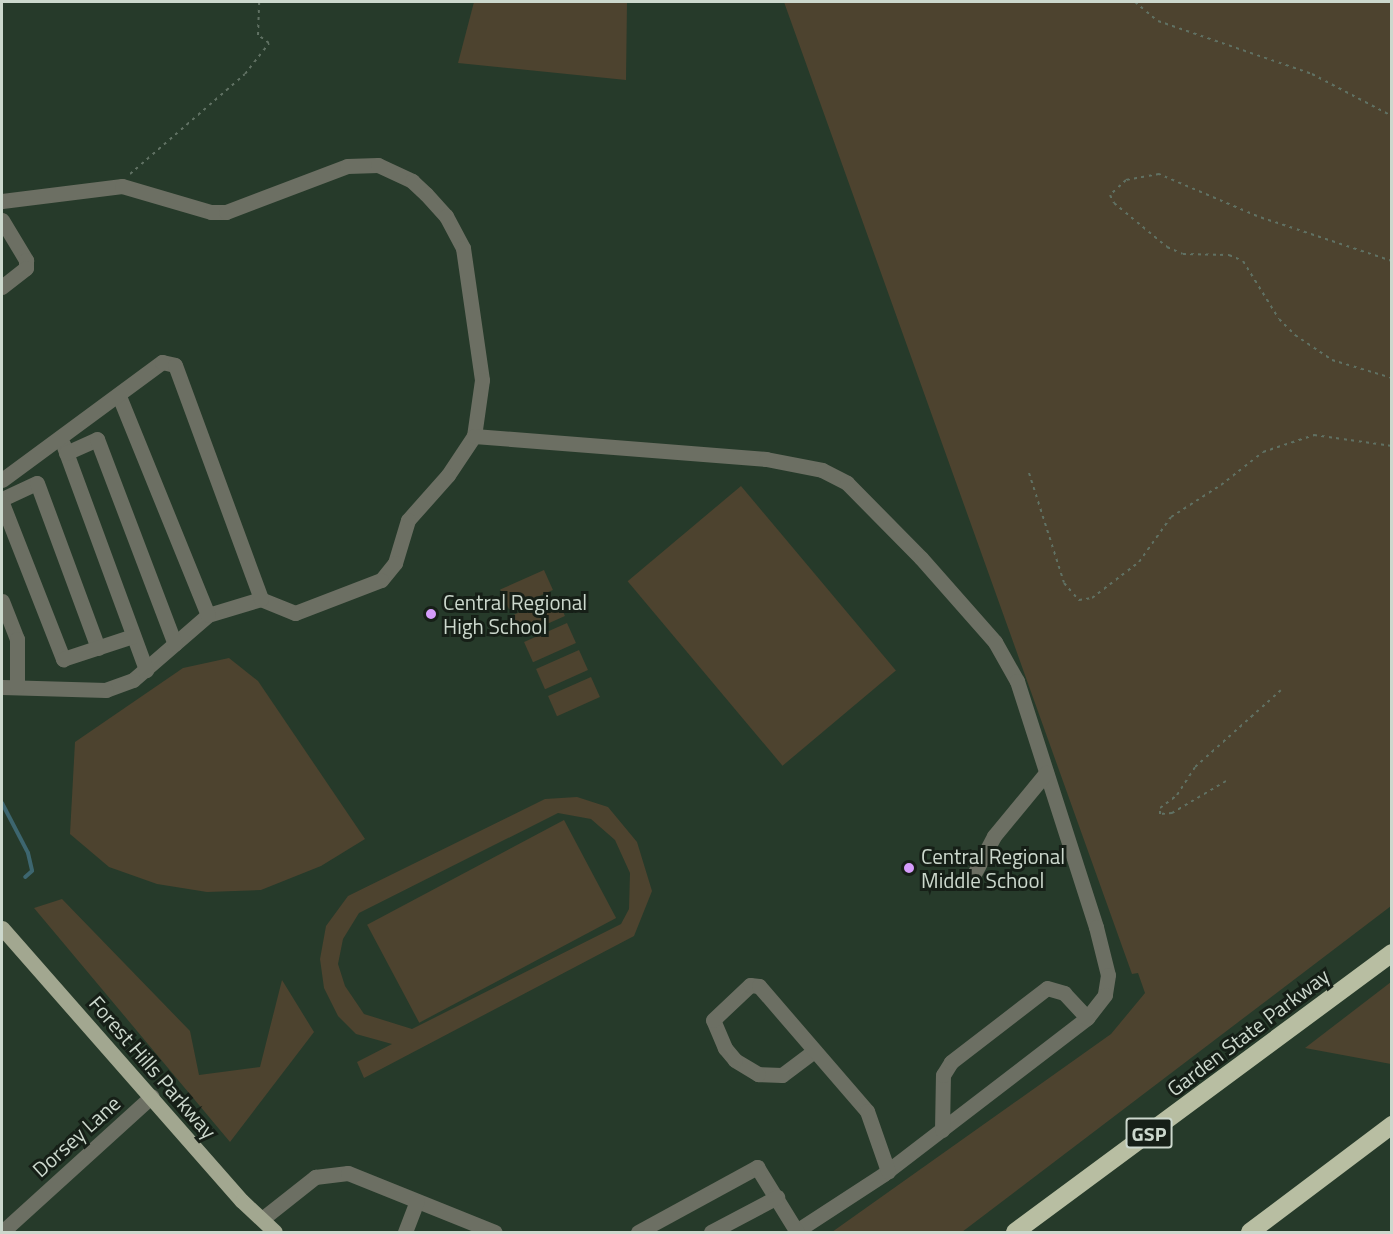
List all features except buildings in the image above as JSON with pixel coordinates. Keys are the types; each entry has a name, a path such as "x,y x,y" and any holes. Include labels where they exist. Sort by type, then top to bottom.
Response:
{"highway":[{"name":"Garden State Parkway","path":"1015,1232 1392,952"},
{"path":"1250,1233 1392,1125"}],"main road":[{"name":"Forest Hills Parkway","path":"2,928 242,1201 274,1233"}],"street":[{"path":"2,201 127,188 211,213 238,208 296,183 364,163 386,168 412,181 446,216 463,248 483,380 474,436 448,475 408,520 395,563 381,580 295,613 261,599 208,615 133,681 106,690 9,687 17,639 2,601"},
{"path":"2,220 26,260 26,268 2,286"},
{"path":"2,480 119,396 162,362 175,365 261,599"},
{"path":"119,396 208,615"},
{"path":"474,436 766,459 822,470 847,483 921,558 995,642 1017,681 1096,927 1108,975 1105,995 1087,1018 888,1171 796,1232 760,1168 753,1168 638,1233"},
{"path":"61,438 146,670"},
{"path":"66,453 97,439 175,644"},
{"path":"98,648 37,483 2,501 63,659 98,648 133,636"},
{"path":"974,874 994,836 1046,773"},
{"path":"814,1051 782,1075 758,1074 730,1054 713,1020 750,985 759,986 867,1111 888,1171"},
{"path":"942,1130 947,1066 1047,988 1054,987 1087,1018"},
{"name":"Dorsey Lane","path":"2,1232 152,1096"},
{"path":"262,1219 300,1186 330,1174 348,1173 495,1233"},
{"path":"711,1233 777,1197"},
{"path":"405,1233 417,1201"}],"path":[{"path":"127,188 129,175 245,74 268,44 258,35 259,2"},
{"path":"1135,2 1158,21 1312,74 1392,116"},
{"path":"1392,261 1257,216 1160,174 1126,180 1110,195 1114,203 1167,247 1183,254 1229,255 1243,261 1279,319 1312,347 1352,368 1392,378"},
{"path":"1029,473 1064,583 1079,600 1092,598 1139,562 1171,517 1221,485 1263,452 1314,435 1392,446"},
{"path":"1226,781 1172,813 1160,814 1195,767 1281,690"}],"shaded area":[{"path":"474,2 627,2 626,80 458,63"},
{"path":"784,2 1391,2 1391,906 962,1232 832,1232 1111,1034 1145,993 1138,973 1132,974"},
{"path":"741,486 896,671 783,766 628,581"},
{"path":"544,570 553,590 509,610 500,590"},
{"path":"556,596 565,616 521,636 512,616"},
{"path":"567,623 576,643 533,662 524,642"},
{"path":"579,650 588,670 545,689 536,669"},
{"path":"229,658 258,681 365,839 321,866 261,890 207,892 157,884 109,867 70,834 75,742 183,668"},
{"path":"591,677 600,697 557,716 548,696"},
{"path":"577,797 608,807 637,842 652,891 634,936 364,1078 357,1062 392,1044 356,1034 338,1016 324,988 320,959 326,926 348,896 545,799","holes":["558,813 591,819 615,840 630,873 629,909 621,924 412,1029 364,1014 345,986 338,964 343,939 359,913"]},
{"path":"564,820 616,918 419,1023 367,925"},
{"path":"62,899 190,1031 199,1075 260,1067 282,980 314,1032 230,1142 34,908"},
{"path":"1391,982 1391,1064 1305,1048"}],"waterway":[{"path":"2,803 28,853 32,871 25,877"}],"place":[{"name":"Central Regional High School","path":"431,614"},
{"name":"Central Regional Middle School","path":"909,868"}]}
